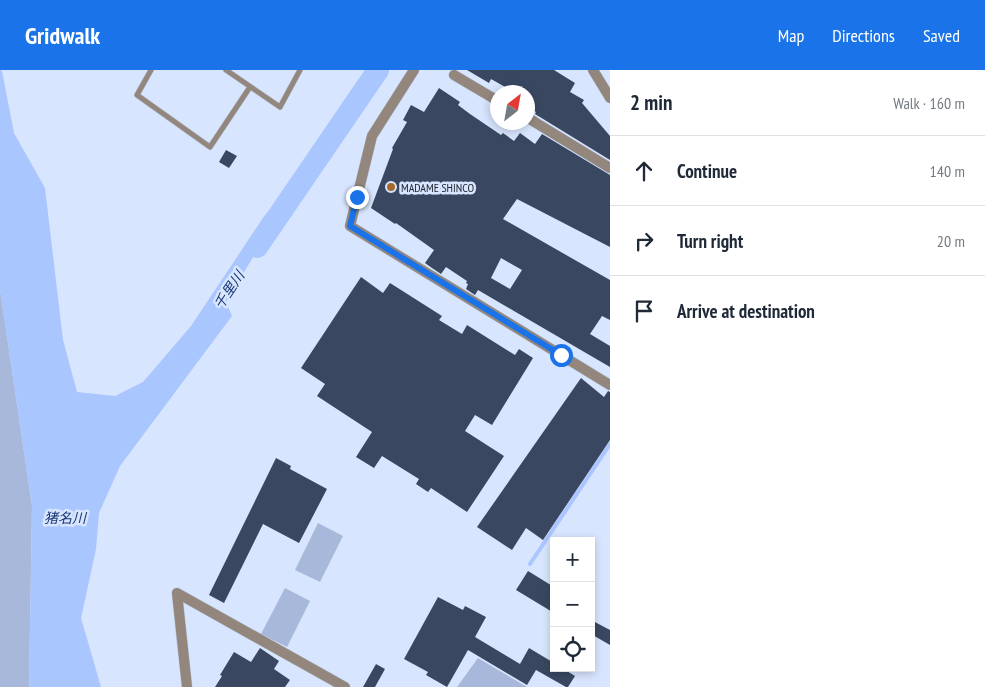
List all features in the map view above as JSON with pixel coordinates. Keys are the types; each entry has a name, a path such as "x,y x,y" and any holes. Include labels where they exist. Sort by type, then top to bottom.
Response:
{"street":[{"path":"414,70 372,136 350,226 610,386"},
{"path":"593,70 610,98"},
{"path":"454,75 490,95"},
{"path":"535,122 610,168"},
{"path":"187,687 177,593 345,687"}],"lane":[{"path":"151,70 137,95 210,147 250,87"},
{"path":"226,70 280,107 300,70"}],"shaded area":[{"path":"0,289 32,506 29,687 0,687"},
{"path":"318,523 343,536 320,582 295,570"},
{"path":"285,588 310,601 287,647 261,634"},
{"path":"478,658 527,687 457,687"}],"water":[{"name":"猪名川","path":"0,70 2,71 14,133 45,188 63,340 77,392 115,396 143,382 191,326 265,215 296,186 226,302 232,316 120,466 99,513 96,549 81,618 101,687 29,687 32,506 0,290"}],"building":[{"path":"467,70 554,70 575,83 570,92 584,100 582,103 610,136 610,160 535,114 535,85 502,85 491,79 489,83"},
{"path":"439,88 460,102 458,105 490,128 490,130 501,135 503,133 514,141 520,133 535,144 542,134 610,175 610,247 517,199 503,219 610,280 610,320 602,316 590,334 610,346 610,367 478,290 475,295 466,289 467,281 446,267 441,274 425,263 434,250 371,208 392,148 407,122 403,120 411,105 424,112","holes":["501,258 522,270 510,289 491,278"]},
{"path":"226,150 237,156 229,168 219,162"},
{"path":"361,277 383,293 390,283 442,316 439,320 462,334 467,325 515,355 519,349 533,358 492,425 475,415 465,431 504,456 467,512 431,488 428,492 416,484 419,479 382,456 374,468 356,457 372,432 317,396 325,384 301,368"},
{"path":"581,378 604,397 608,391 610,392 610,440 543,540 526,528 512,550 477,527"},
{"path":"276,458 291,466 290,469 327,489 299,543 263,524 224,603 209,595"},
{"path":"528,571 550,585 550,611 516,590"},
{"path":"438,597 463,610 465,606 486,617 475,637 520,664 529,648 550,661 550,672 568,672 575,676 568,687 566,687 536,670 527,685 468,650 447,687 426,675 428,672 404,659"},
{"path":"595,622 610,630 610,645 595,636"},
{"path":"260,648 279,661 274,669 290,680 285,687 215,687 234,652 251,662"},
{"path":"376,664 385,669 375,687 363,687"}],"waterway":[{"name":"千里川","path":"257,247 378,70"},
{"path":"530,564 610,444"}],"place":[{"name":"MADAME SHINCO","path":"391,187"}],"route":[{"path":"357,197 350,226 561,355"}]}
